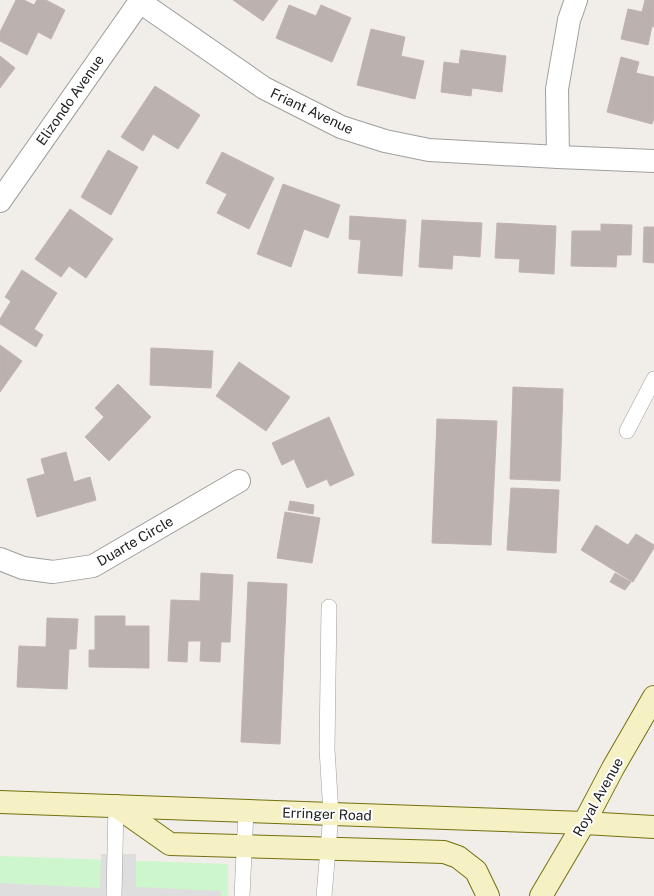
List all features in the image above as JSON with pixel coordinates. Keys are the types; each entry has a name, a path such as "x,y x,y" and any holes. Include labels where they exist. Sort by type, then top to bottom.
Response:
{"main road":[{"name":"Royal Avenue","path":"541,896 584,823 613,768 654,697"},
{"name":"Erringer Road","path":"0,802 584,823 654,827"},
{"path":"116,806 170,844 444,852 458,857 476,871 488,896"}],"street":[{"path":"558,158 557,89 569,20 576,0"},
{"name":"Friant Avenue","path":"140,1 264,88 341,127 386,141 429,150 558,158 654,161"},
{"name":"Elizondo Avenue","path":"0,201 140,1"},
{"name":"Duarte Circle","path":"0,558 22,568 53,572 93,566 238,481"}],"lane":[{"path":"627,431 654,379"},
{"path":"324,896 331,814 327,749 329,606"},
{"path":"114,896 116,806"},
{"path":"242,896 246,811"}],"green space":[{"path":"0,856 228,864 228,896 0,896"}],"shaded area":[{"path":"101,854 136,854 136,887 221,891 221,896 0,896 0,883 100,888"}],"building":[{"path":"16,0 24,0 34,5 37,0 46,0 65,10 51,39 38,32 27,55 0,41 0,32"},
{"path":"233,0 278,0 263,21"},
{"path":"645,0 654,0 654,27 652,26 648,45 621,39 628,9 642,12"},
{"path":"289,5 316,16 321,5 351,18 332,62 276,38"},
{"path":"371,29 405,37 401,56 424,61 415,99 357,85"},
{"path":"461,50 506,56 502,92 472,88 471,96 441,92 444,62 459,64"},
{"path":"0,56 15,68 0,88"},
{"path":"621,57 639,62 636,73 654,77 654,118 652,124 607,112"},
{"path":"155,86 200,115 178,149 153,134 143,151 121,137"},
{"path":"108,150 138,167 111,215 81,197"},
{"path":"222,152 274,178 249,229 217,213 227,194 206,183"},
{"path":"283,184 340,205 328,238 304,229 291,267 257,254"},
{"path":"70,209 113,239 86,278 69,266 61,277 35,259"},
{"path":"350,216 406,220 402,276 358,273 361,240 349,239"},
{"path":"422,220 482,223 480,257 453,255 452,269 419,267"},
{"path":"497,223 556,226 554,274 519,272 520,259 495,258"},
{"path":"601,224 632,225 631,255 617,255 616,267 571,266 572,231 601,231"},
{"path":"644,227 654,227 654,263 643,262"},
{"path":"22,270 57,293 34,329 43,335 36,347 0,324 0,319 11,301 5,297"},
{"path":"0,345 22,361 0,392"},
{"path":"151,348 213,351 211,388 150,385"},
{"path":"239,362 290,397 266,431 216,396"},
{"path":"118,384 151,417 109,461 85,437 104,417 95,408"},
{"path":"513,387 563,389 560,481 510,479"},
{"path":"329,417 354,475 330,486 327,479 307,488 294,459 282,465 272,443"},
{"path":"437,419 497,421 491,545 432,543"},
{"path":"66,452 74,482 90,477 96,500 37,517 27,479 45,474 41,459"},
{"path":"511,488 559,490 556,553 507,550"},
{"path":"290,501 314,505 313,514 288,510"},
{"path":"285,512 320,518 312,563 277,558"},
{"path":"596,525 628,545 636,534 654,545 654,548 633,582 581,550"},
{"path":"201,573 233,575 230,642 221,642 220,662 200,661 201,641 188,641 187,662 168,661 171,600 200,601"},
{"path":"615,573 631,582 625,590 610,582"},
{"path":"248,582 287,584 280,744 241,742"},
{"path":"95,616 125,616 125,626 149,626 149,668 89,667 89,650 95,650"},
{"path":"47,618 78,619 76,649 69,649 67,689 17,687 19,646 46,647"}]}
